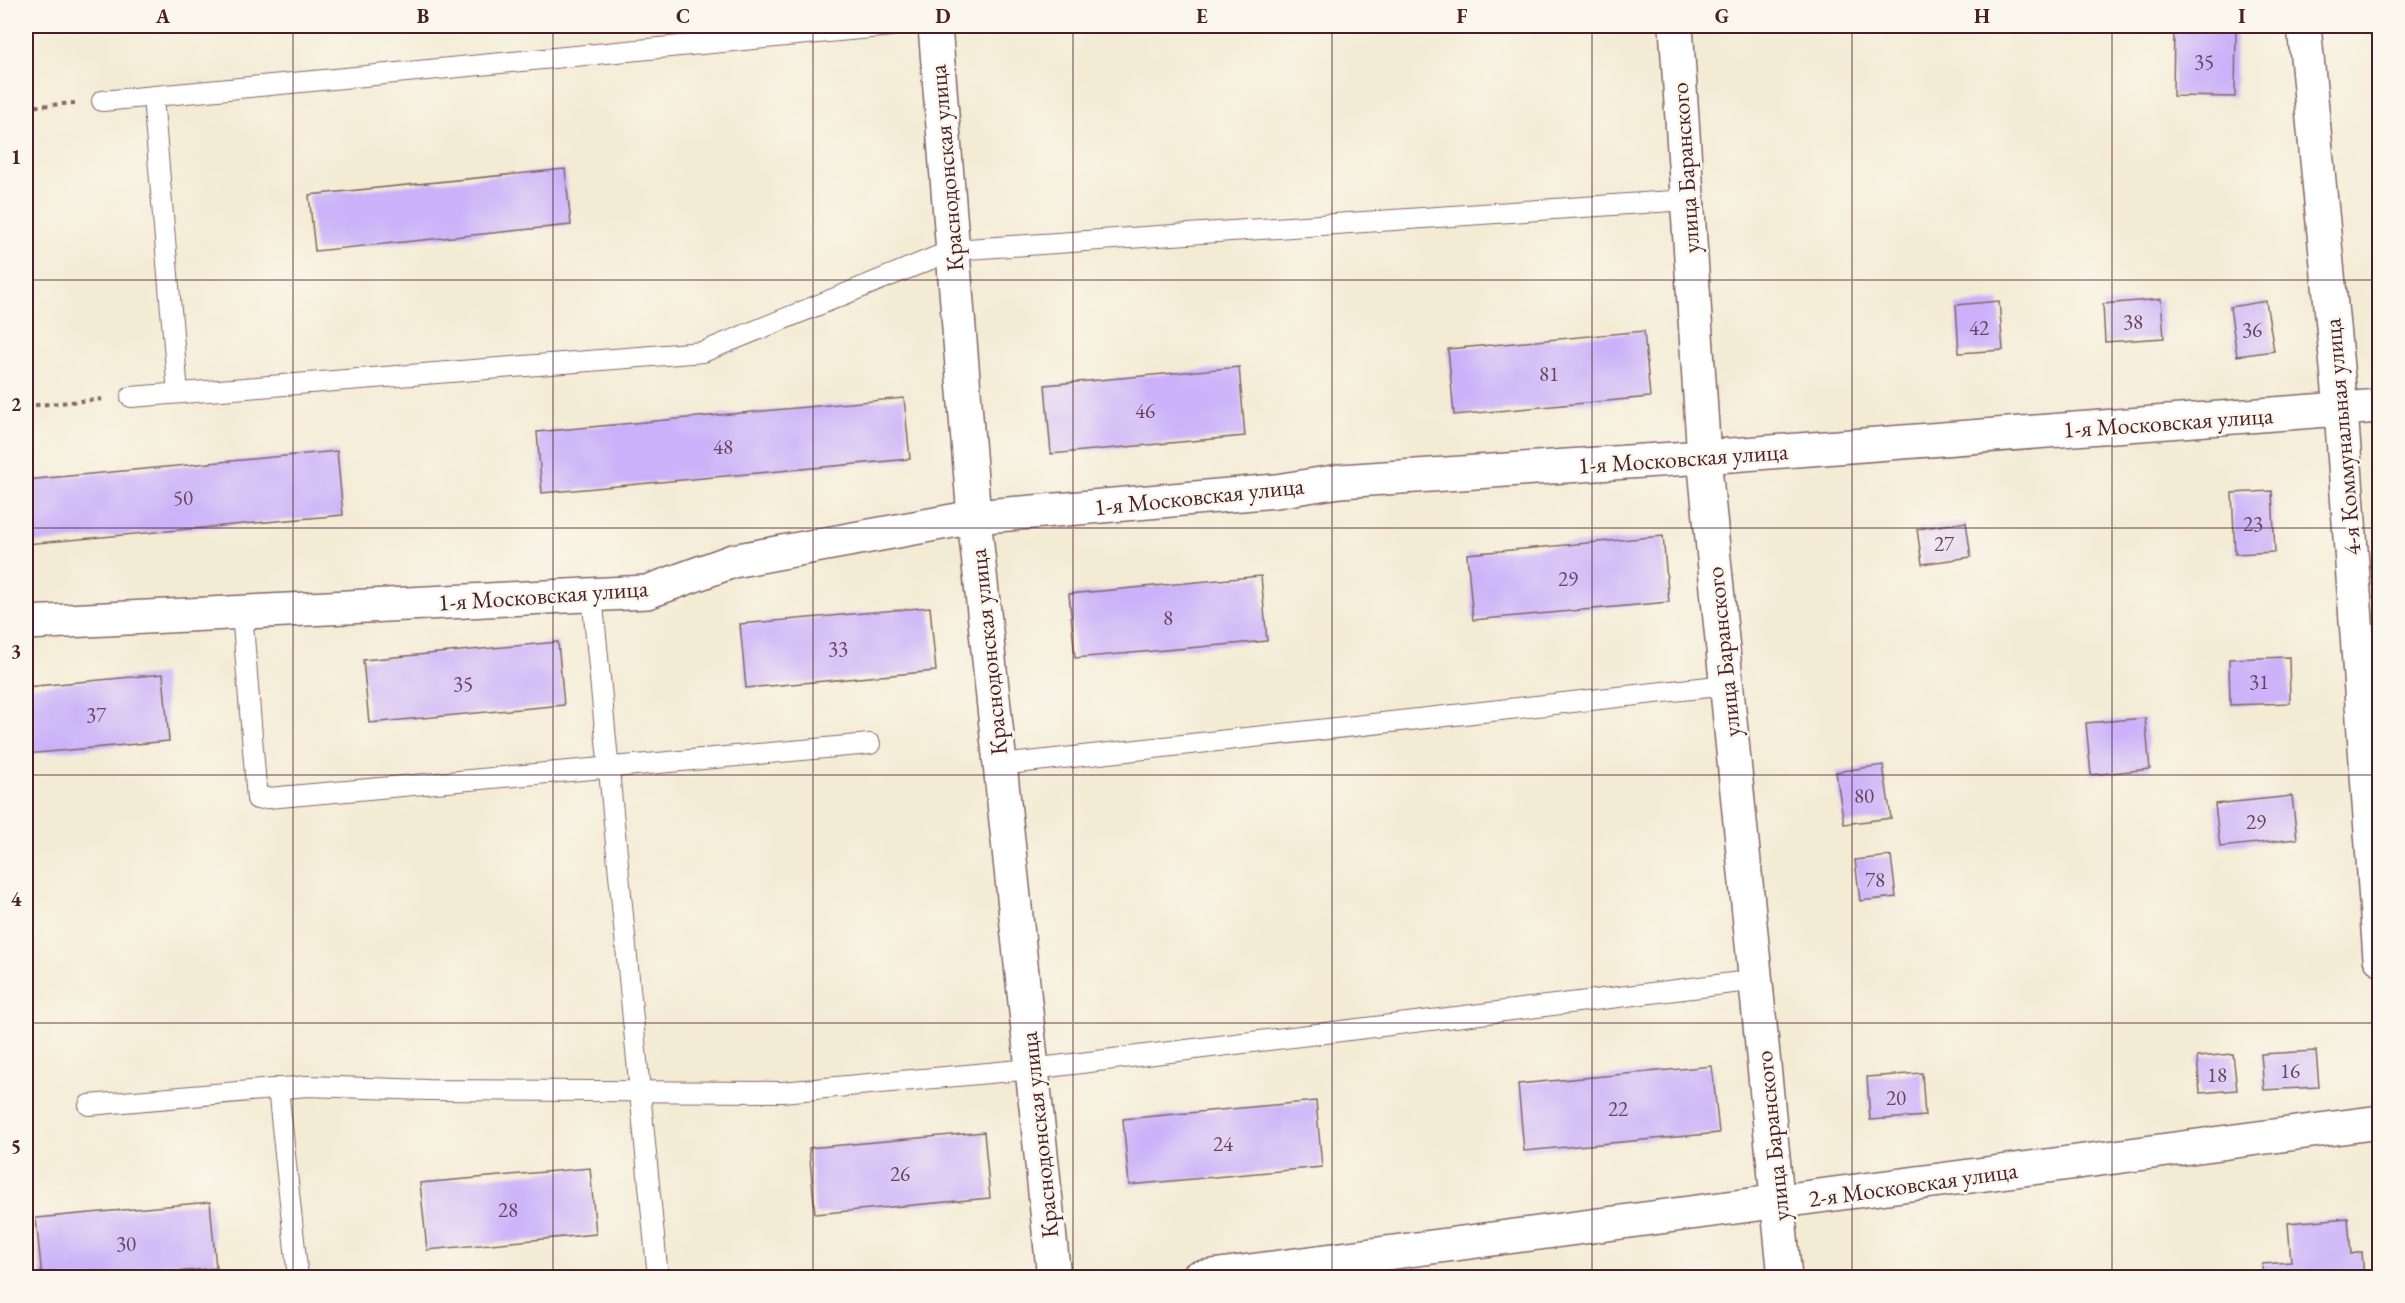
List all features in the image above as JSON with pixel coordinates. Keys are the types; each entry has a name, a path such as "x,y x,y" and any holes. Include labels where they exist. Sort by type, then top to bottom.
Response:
{"street":[{"name":"Краснодонская улица","path":"934,26 974,517 1054,1278"},
{"name":"улица Баранского","path":"1676,26 1704,457 1785,1278"},
{"name":"4-я Коммунальная улица","path":"2304,26 2341,409 2379,958"},
{"name":"1-я Московская улица","path":"26,623 647,592 733,561 974,517 1276,491 1340,481 1704,457 2379,406"},
{"name":"2-я Московская улица","path":"1197,1278 2379,1122"}],"lane":[{"path":"102,102 891,26"},
{"path":"153,96 178,393"},
{"path":"131,396 703,352 953,250 1687,200"},
{"path":"592,595 658,1278"},
{"path":"242,612 257,799 870,744"},
{"path":"1000,765 1726,685"},
{"path":"89,1105 307,1086 782,1092 1032,1069 1757,980"},
{"path":"278,1088 298,1278"}],"path":[{"path":"26,107 102,102"},
{"path":"26,406 131,396"}],"building":[{"path":"2174,26 2236,26 2235,97 2173,96"},
{"path":"2375,26 2380,26 2380,67 2377,67"},
{"path":"565,169 571,225 315,251 309,195"},
{"path":"2161,299 2164,338 2105,342 2103,304"},
{"path":"1999,301 2003,350 1959,353 1956,305"},
{"path":"2266,301 2274,351 2237,356 2230,307"},
{"path":"1644,331 1650,397 1454,415 1448,349"},
{"path":"1239,367 1245,436 1051,454 1045,385"},
{"path":"904,398 910,459 542,493 537,432"},
{"path":"337,451 343,515 26,544 26,480"},
{"path":"2272,491 2275,552 2235,554 2232,493"},
{"path":"1966,522 1971,557 1922,564 1917,529"},
{"path":"1663,536 1669,602 1473,620 1467,554"},
{"path":"1261,576 1267,641 1075,658 1069,594"},
{"path":"930,607 936,671 746,688 740,624"},
{"path":"558,642 564,705 369,723 363,660"},
{"path":"2289,657 2290,703 2230,705 2229,659"},
{"path":"163,674 169,741 26,754 26,687"},
{"path":"2145,718 2150,769 2091,775 2086,723"},
{"path":"1883,765 1891,818 1844,824 1836,772"},
{"path":"2292,796 2297,839 2220,847 2215,804"},
{"path":"1891,856 1896,897 1860,901 1855,860"},
{"path":"2316,1051 2319,1087 2264,1090 2261,1054"},
{"path":"2233,1054 2237,1090 2200,1093 2197,1057"},
{"path":"1712,1066 1719,1133 1524,1151 1518,1084"},
{"path":"1922,1073 1925,1116 1870,1120 1867,1077"},
{"path":"1316,1101 1322,1167 1129,1185 1123,1119"},
{"path":"984,1132 990,1198 815,1214 809,1148"},
{"path":"590,1168 596,1234 427,1250 420,1183"},
{"path":"210,1202 216,1268 113,1278 42,1278 36,1218"},
{"path":"2348,1218 2351,1254 2362,1252 2364,1278 2263,1278 2262,1264 2291,1262 2288,1223"}]}
